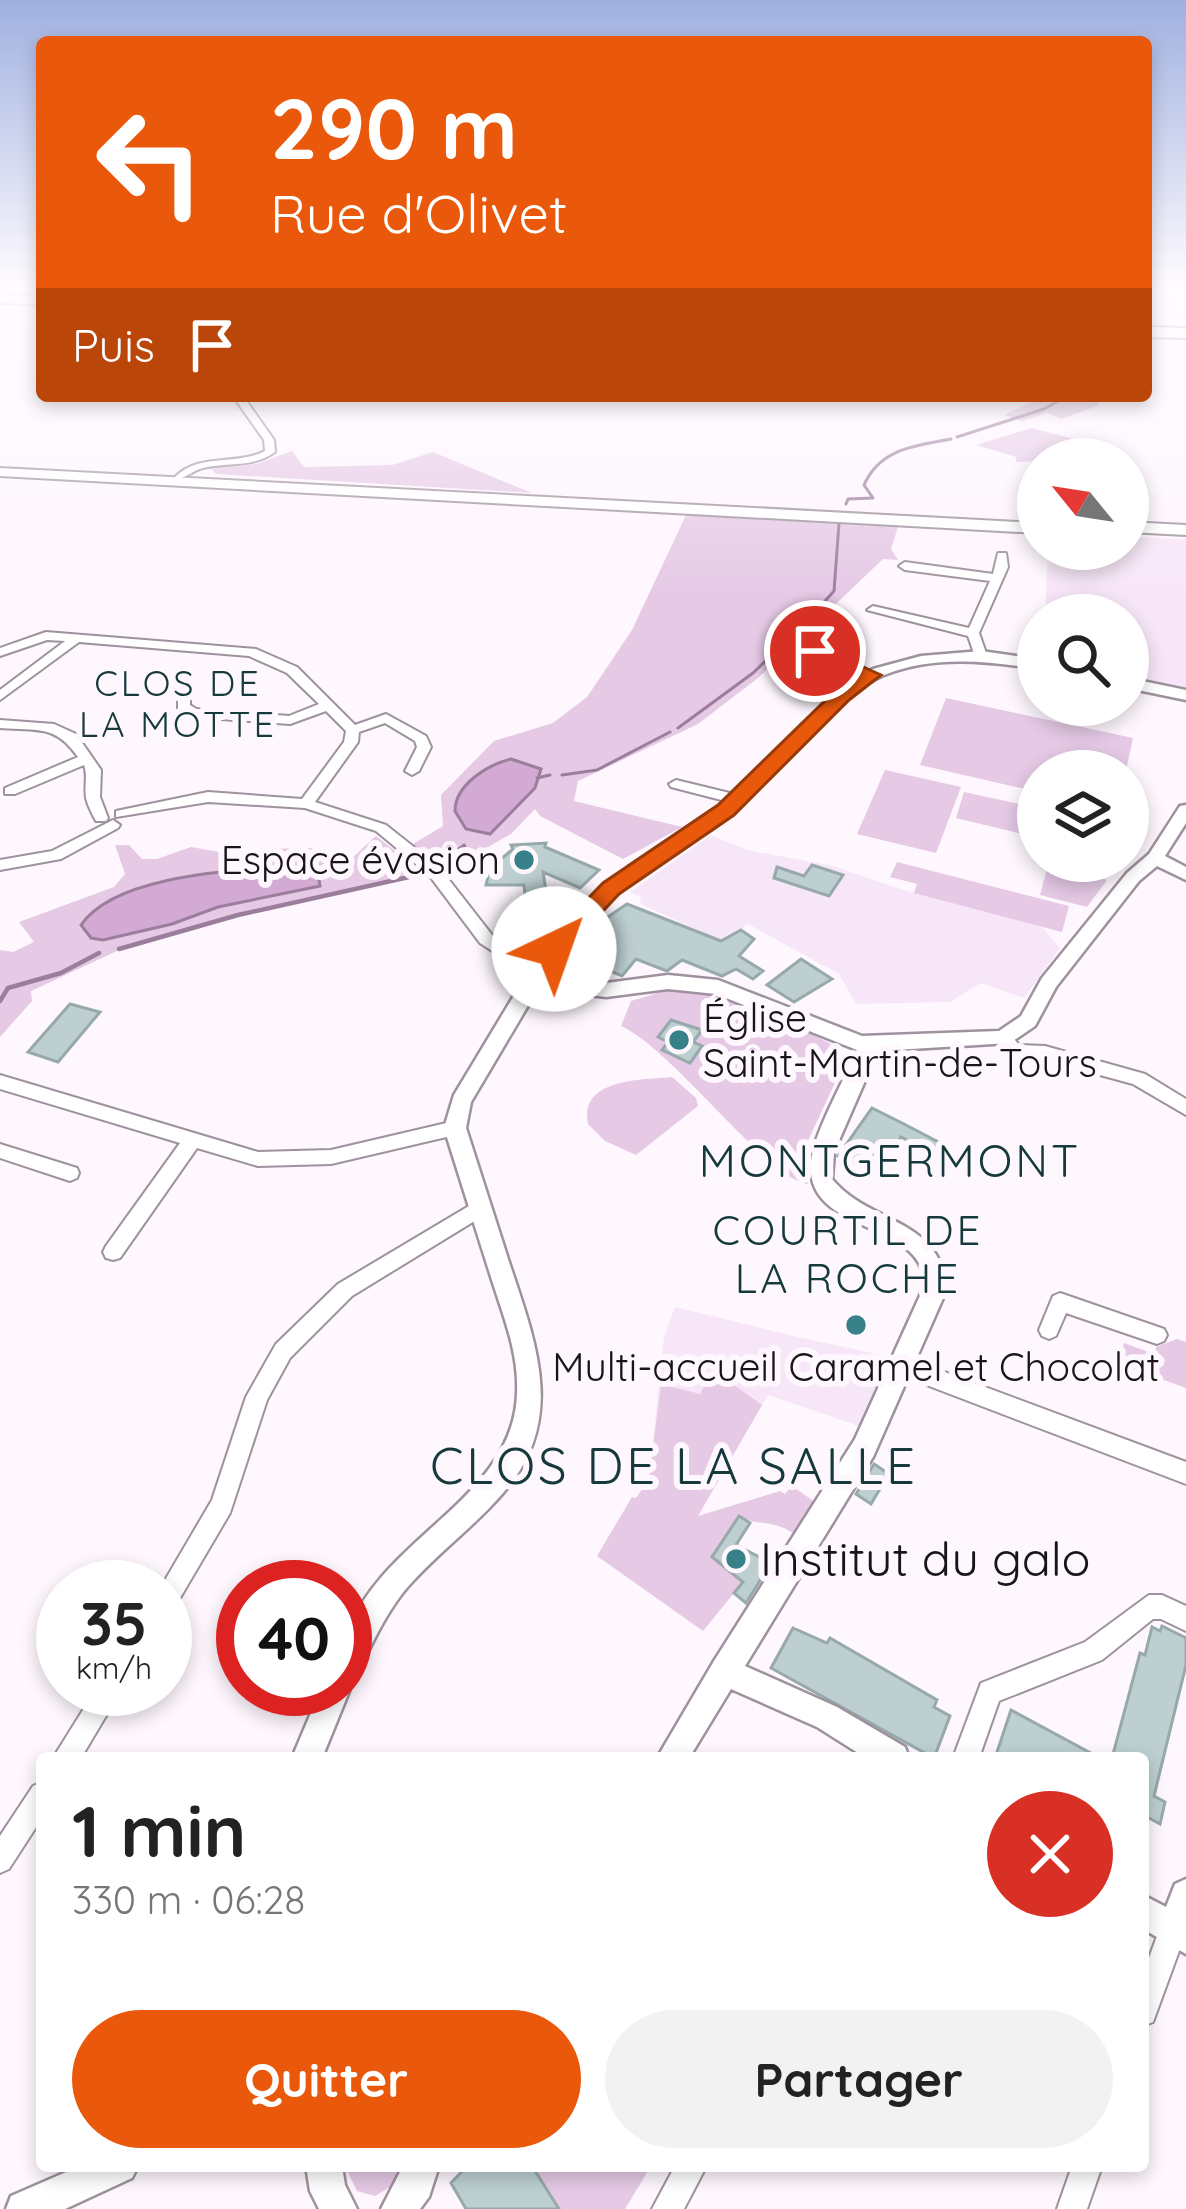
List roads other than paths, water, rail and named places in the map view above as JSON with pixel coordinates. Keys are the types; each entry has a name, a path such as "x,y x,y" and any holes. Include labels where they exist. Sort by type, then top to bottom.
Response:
{"main road":[{"path":"0,472 1017,526"},
{"path":"1149,530 1186,532"}],"street":[{"path":"178,478 194,466 241,464 270,452 269,440 242,402"},
{"path":"981,656 973,633 998,578 1002,555"},
{"path":"905,566 998,578"},
{"path":"873,610 973,633"},
{"path":"0,652 40,636 251,652 292,670 353,730"},
{"path":"0,696 74,640"},
{"path":"794,644 871,675"},
{"path":"372,1616 398,1577 487,1497 521,1438 529,1401 529,1366 455,1128 461,1100 542,966 611,889 737,800 842,696 871,675 926,659 981,656 1017,661"},
{"path":"1149,687 1186,695"},
{"path":"185,698 183,706 193,713 281,720 330,705"},
{"path":"306,804 353,730 403,709"},
{"path":"386,718 423,743 412,771"},
{"path":"0,724 64,732 86,759 95,775 93,797 125,827 121,836 82,842"},
{"path":"10,791 86,759"},
{"path":"676,784 737,800"},
{"path":"0,865 46,859 82,842 113,819 158,805 225,796 306,804 381,828 434,871 472,925 501,948 589,988 681,982 718,986 842,1038 870,1045 1003,1038 1021,1029 1049,983 1133,877 1155,858 1186,810"},
{"path":"1155,858 1186,874"},
{"path":"1003,1038 1014,1051 1045,1053 1146,1082 1186,1108"},
{"path":"676,1752 864,1448 935,1288 935,1272 920,1249 841,1203 821,1181 823,1152 870,1045"},
{"path":"0,1082 242,1156 289,1161 331,1157 455,1128"},
{"path":"113,1252 193,1140"},
{"path":"0,1150 70,1173"},
{"path":"190,1560 223,1505 257,1397 283,1351 345,1290 479,1208"},
{"path":"1049,1330 1060,1302 1157,1335"},
{"path":"902,1366 1186,1473"},
{"path":"968,1752 990,1692 1093,1651 1149,1606 1186,1619"},
{"path":"724,1671 826,1717 884,1752"},
{"path":"70,1752 93,1716"},
{"path":"310,1752 325,1716"},
{"path":"0,1860 36,1804"},
{"path":"1149,1999 1179,1934 1186,1895"},
{"path":"1149,1915 1179,1934"},
{"path":"24,2209 107,2172"},
{"path":"326,2172 336,2207"},
{"path":"399,2209 419,2172"},
{"path":"667,2209 688,2172"},
{"path":"1072,2209 1086,2172"}],"waterway":[{"path":"957,437 1056,402"},
{"path":"846,504 848,499 873,498 864,485 889,456 951,439"},
{"path":"790,640 834,591 839,524"},
{"path":"678,728 753,673 784,643"},
{"path":"562,775 597,770 670,732"},
{"path":"537,778 550,775"},
{"path":"441,863 464,846"},
{"path":"119,949 238,915 418,875"},
{"path":"0,1001 8,988 61,973 99,953"}],"place":[{"name":"Espace évasion","path":"524,860"},
{"name":"Église Saint-Martin-de-Tours","path":"679,1040"},
{"name":"Multi-accueil Caramel et Chocolat","path":"856,1325"},
{"name":"Institut du galo","path":"736,1559"}],"district":[{"name":"CLOS DE LA MOTTE","path":"178,704"},
{"name":"MONTGERMONT","path":"890,1161"},
{"name":"COURTIL DE LA ROCHE","path":"848,1254"},
{"name":"CLOS DE LA SALLE","path":"674,1466"}]}
